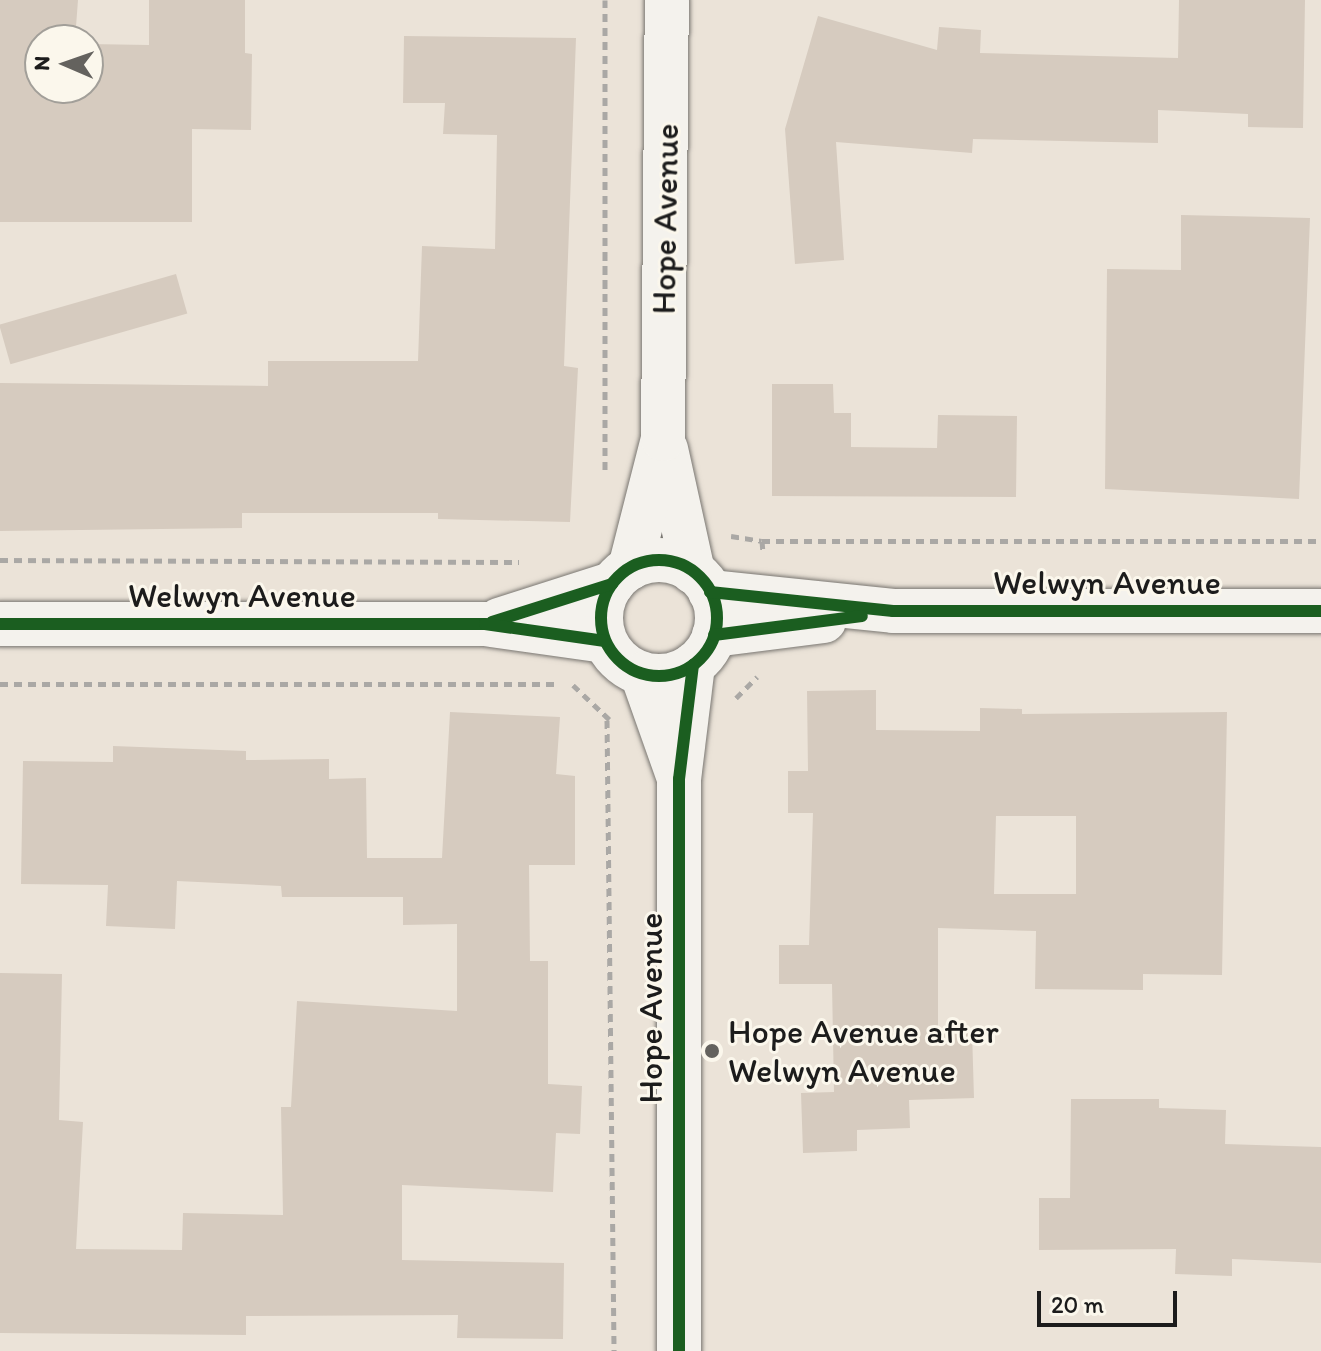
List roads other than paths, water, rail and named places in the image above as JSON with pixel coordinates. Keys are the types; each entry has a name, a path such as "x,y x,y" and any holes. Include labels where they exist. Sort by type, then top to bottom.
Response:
{"street":[{"name":"Hope Avenue","path":"667,0 663,439 702,582"},
{"name":"Hope Avenue","path":"621,576 663,439"},
{"name":"Welwyn Avenue","path":"485,624 662,560 702,582 893,611 1321,611"},
{"path":"621,576 601,612 605,641 613,655 642,674"},
{"path":"702,582 717,620 704,650"},
{"name":"Welwyn Avenue","path":"642,674 659,677 704,650 893,611"},
{"name":"Welwyn Avenue","path":"0,624 485,624 605,641"},
{"name":"Hope Avenue","path":"679,1351 679,779 704,650"},
{"name":"Hope Avenue","path":"642,674 679,779"}],"place":[{"name":"Hope Avenue after Welwyn Avenue","path":"712,1051"}]}
